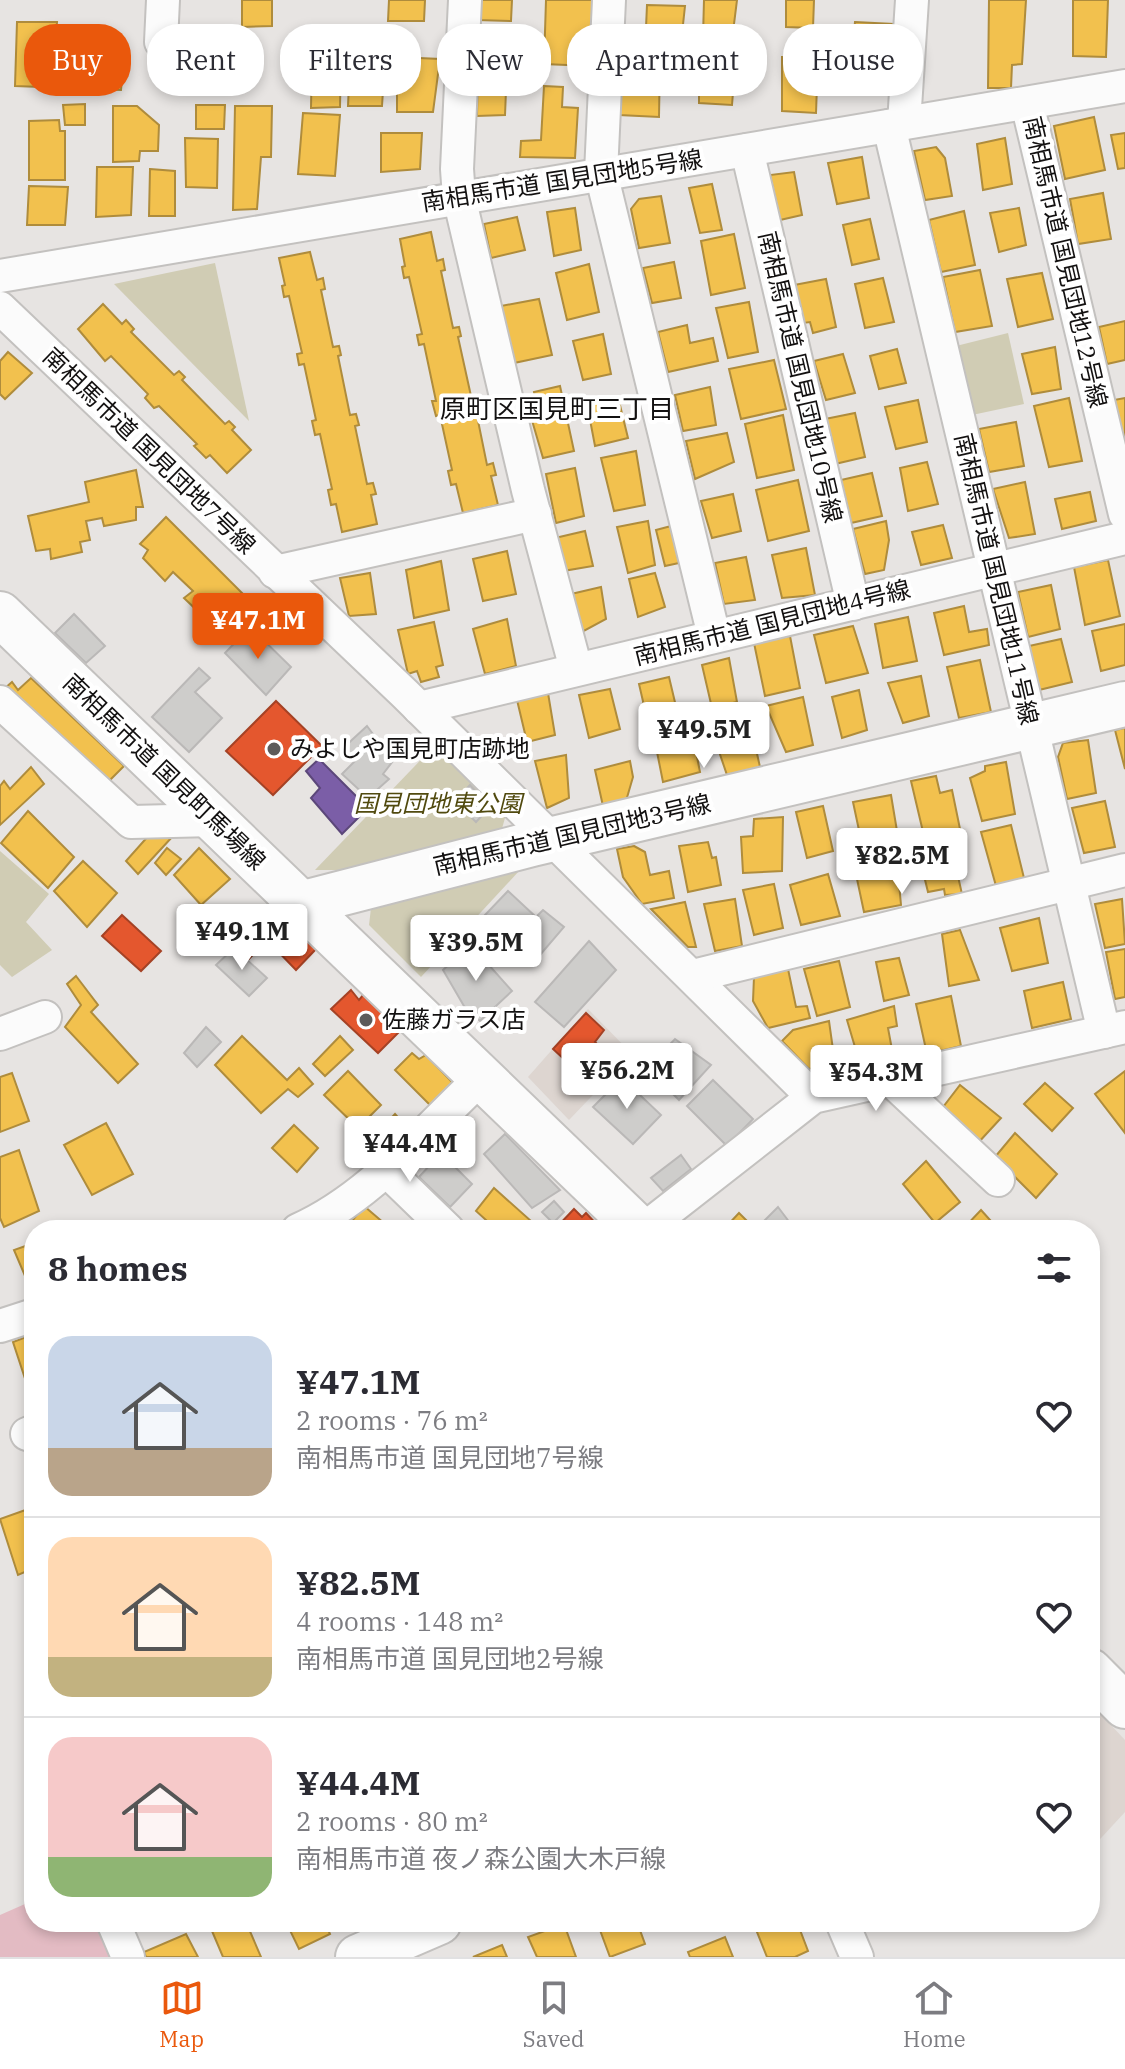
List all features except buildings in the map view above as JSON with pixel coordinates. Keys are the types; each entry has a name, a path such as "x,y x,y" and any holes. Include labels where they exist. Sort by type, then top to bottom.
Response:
{"street":[{"path":"162,24 163,0"},
{"path":"465,0 457,169 459,197 535,514 576,669"},
{"path":"609,0 601,173 714,636"},
{"name":"南相馬市道 国見団地11号線","path":"912,0 897,124 993,569 1069,883 1115,1030"},
{"name":"南相馬市道 国見団地5号線","path":"0,276 1125,86"},
{"name":"南相馬市道 国見団地12号線","path":"1027,103 1125,514"},
{"name":"南相馬市道 国見団地10号線","path":"747,150 853,604"},
{"name":"南相馬市道 国見団地7号線","path":"0,308 419,708 813,1097"},
{"path":"275,572 535,514"},
{"name":"南相馬市道 国見団地4号線","path":"419,708 1125,538"},
{"name":"南相馬市道 国見町馬場線","path":"0,614 630,1220"},
{"path":"0,702 131,822 214,820"},
{"name":"南相馬市道 国見団地3号線","path":"300,904 552,839 1125,704"},
{"path":"693,976 1125,870"},
{"path":"0,1034 45,1017"},
{"path":"654,1220 813,1097 1115,1030"},
{"path":"317,1220 338,1209 385,1169 481,1078"},
{"path":"892,1081 998,1180"},
{"path":"385,1169 438,1220"},
{"path":"0,1326 24,1318"},
{"path":"1100,1681 1125,1706"},
{"path":"117,1932 128,1957"},
{"path":"358,1957 416,1932"},
{"path":"846,1932 857,1957"}],"shaded area":[{"path":"588,1009 632,1054 569,1120 528,1077"},
{"path":"1100,1714 1125,1740 1125,1812 1100,1839"},
{"path":"24,1904 24,1932 99,1932 110,1957 0,1957 0,1915"}],"green space":[{"path":"215,263 249,421 114,284"},
{"path":"1008,333 1024,404 972,415 956,346"},
{"name":"国見団地東公園","path":"436,744 507,811 501,832 339,870 315,870"},
{"path":"0,851 49,894 26,922 52,950 12,977 0,965"},
{"path":"520,870 421,977 369,925 371,908"}],"place":[{"name":"みよしや国見町店跡地","path":"274,749"},
{"name":"佐藤ガラス店","path":"366,1020"}],"district":[{"name":"原町区国見町三丁目","path":"557,409"}]}
